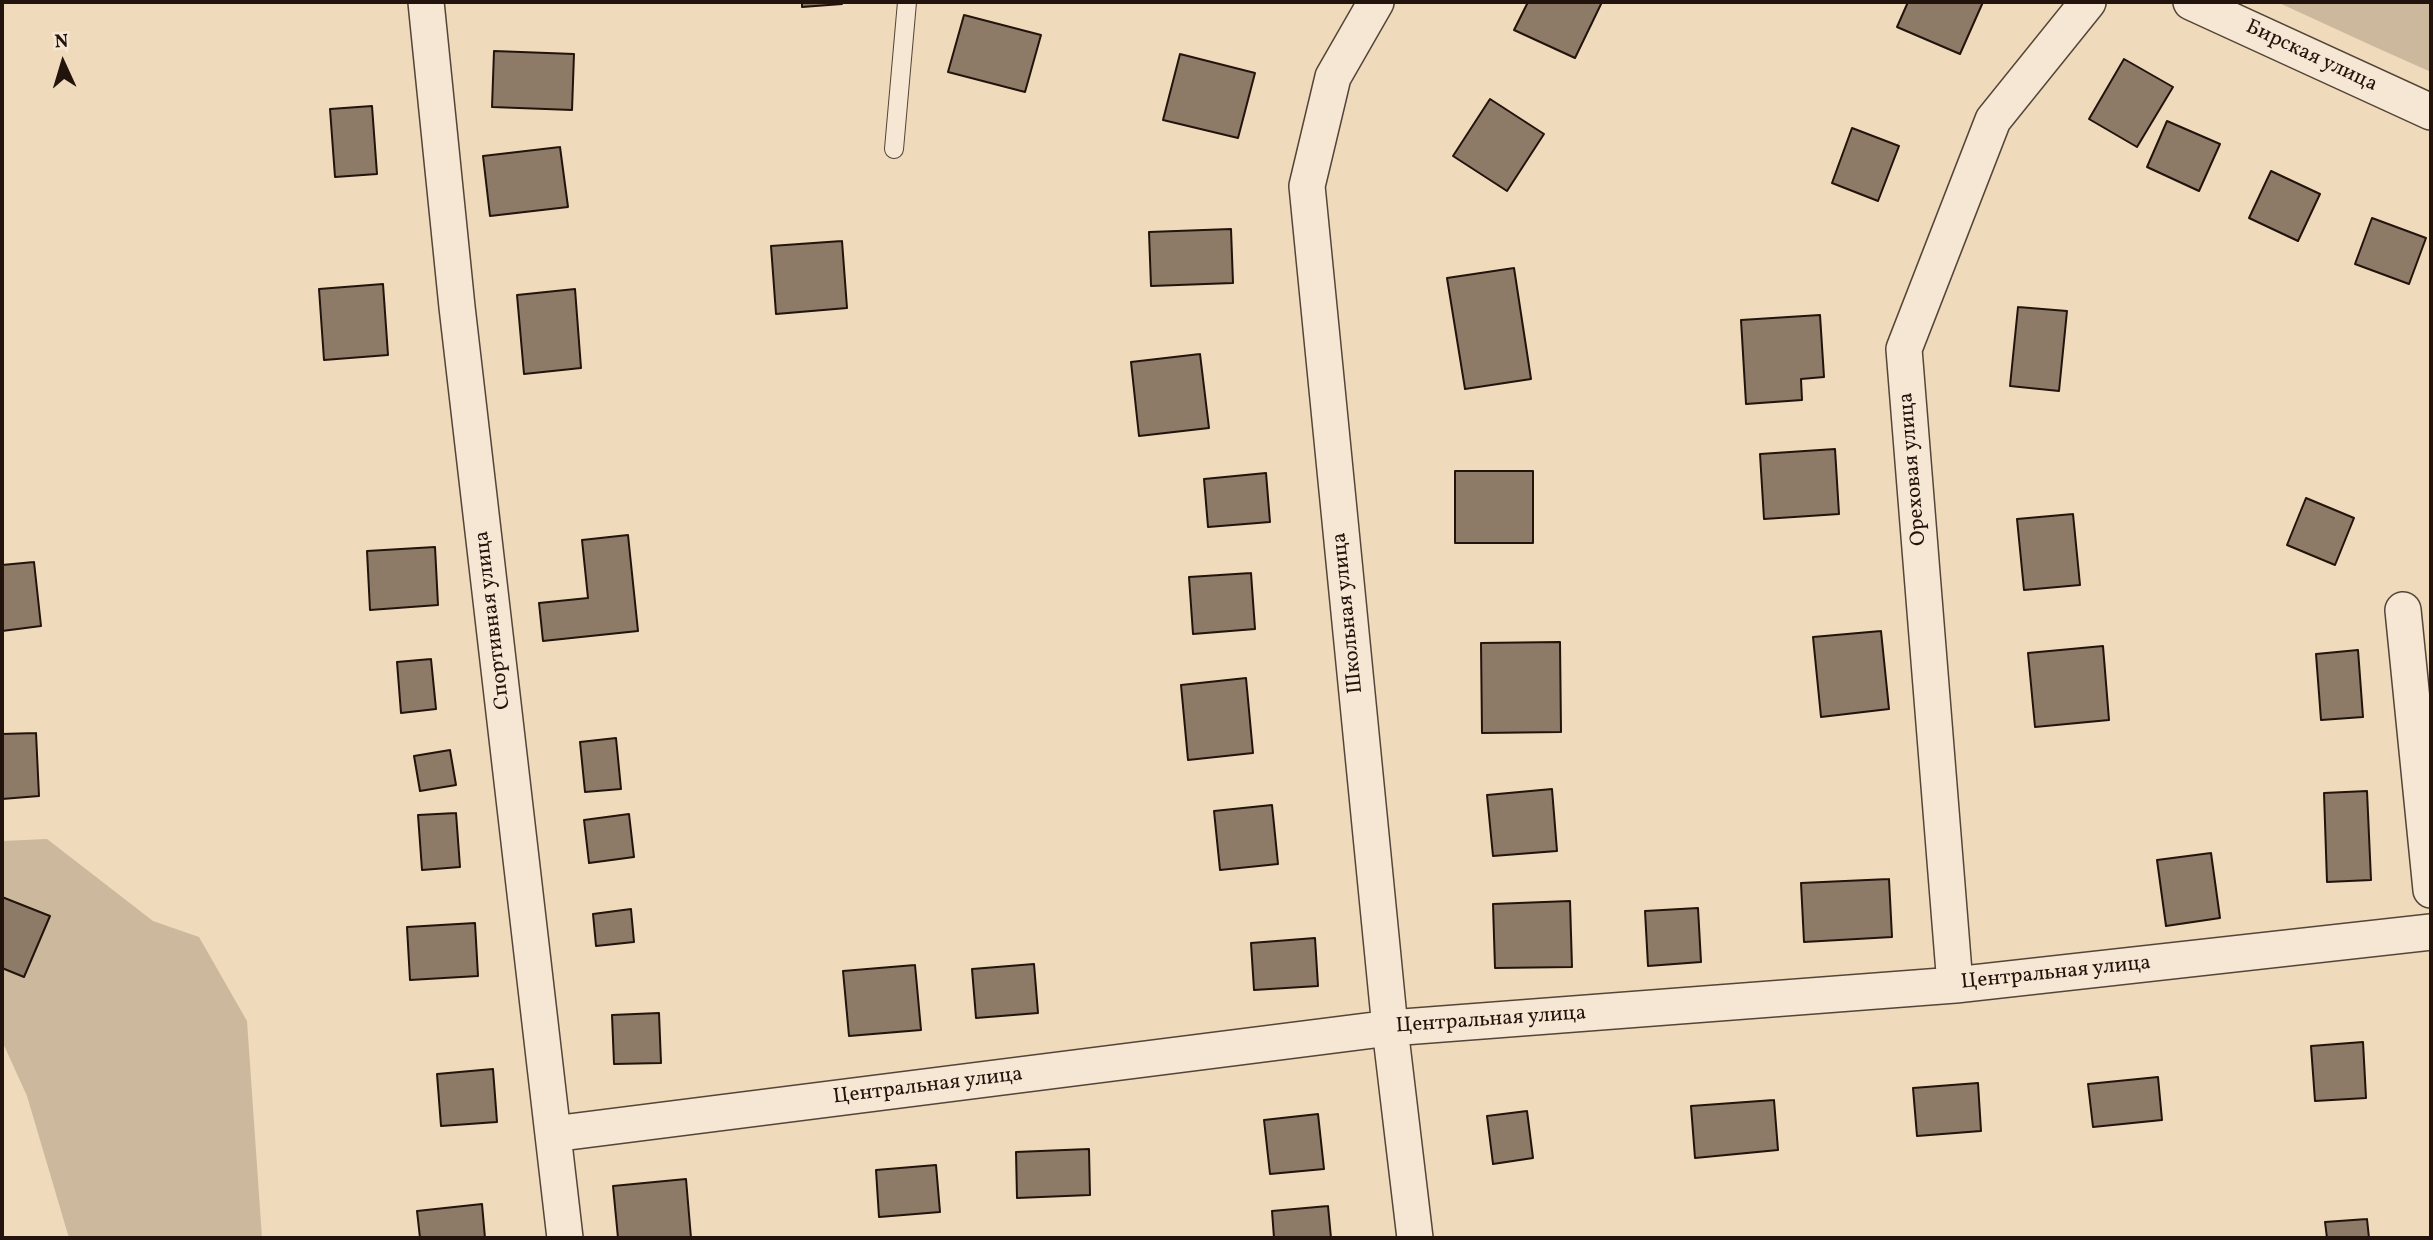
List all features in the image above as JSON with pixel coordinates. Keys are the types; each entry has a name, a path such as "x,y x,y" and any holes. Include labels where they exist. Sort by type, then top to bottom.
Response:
{"street":[{"name":"Спортивная улица","path":"426,2 457,307 565,1238"},
{"name":"Школьная улица","path":"1377,2 1333,77 1307,187 1390,1028 1415,1238"},
{"name":"Ореховая улица","path":"1955,985 1904,349 1993,120 2088,2"},
{"name":"Бирская улица","path":"2191,2 2431,112"},
{"path":"2403,610 2431,890"},
{"name":"Центральная улица","path":"553,1134 1390,1028 1955,985 2431,932"}],"lane":[{"path":"894,149 907,2"}],"shaded area":[{"path":"2277,2 2431,2 2431,72 2375,47"},
{"path":"47,839 153,921 199,937 247,1021 262,1238 69,1238 27,1096 2,1041 2,841"}],"building":[{"path":"802,2 842,2 842,4 802,7"},
{"path":"1528,2 1602,2 1575,58 1514,30"},
{"path":"1908,2 1983,2 1960,54 1897,27"},
{"path":"964,15 1041,35 1025,92 948,72"},
{"path":"494,51 574,54 572,110 492,107"},
{"path":"1180,54 1255,73 1238,138 1163,120"},
{"path":"2124,59 2173,87 2137,147 2089,119"},
{"path":"1490,99 1544,134 1507,191 1453,156"},
{"path":"372,106 377,174 335,177 330,109"},
{"path":"2167,121 2220,144 2199,191 2147,167"},
{"path":"1852,128 1899,146 1878,201 1832,183"},
{"path":"560,147 568,207 490,216 483,156"},
{"path":"2271,171 2320,194 2298,241 2249,218"},
{"path":"2372,218 2426,238 2409,284 2355,264"},
{"path":"1231,229 1233,283 1151,286 1149,232"},
{"path":"842,241 847,308 776,314 771,246"},
{"path":"1514,268 1531,379 1465,389 1447,278"},
{"path":"383,284 388,355 324,360 319,289"},
{"path":"575,289 581,368 524,374 517,295"},
{"path":"2018,307 2067,311 2059,391 2010,386"},
{"path":"1820,315 1824,377 1801,379 1802,400 1746,404 1741,320"},
{"path":"1200,354 1209,428 1139,436 1131,362"},
{"path":"1835,449 1839,514 1764,519 1760,454"},
{"path":"1455,471 1533,471 1533,543 1455,543"},
{"path":"1266,473 1270,522 1208,527 1204,479"},
{"path":"2306,498 2354,518 2335,565 2287,545"},
{"path":"2073,514 2080,585 2024,590 2017,519"},
{"path":"628,535 638,631 543,641 539,603 588,598 582,540"},
{"path":"435,547 438,605 370,610 367,551"},
{"path":"34,562 41,626 2,631 2,565"},
{"path":"1251,573 1255,629 1193,634 1189,577"},
{"path":"1881,631 1889,709 1821,717 1813,637"},
{"path":"1560,642 1561,732 1482,733 1481,643"},
{"path":"2103,646 2109,720 2035,727 2028,653"},
{"path":"2358,650 2363,717 2321,720 2316,654"},
{"path":"431,659 436,709 401,713 397,662"},
{"path":"1246,678 1253,753 1188,760 1181,685"},
{"path":"36,733 39,796 2,799 2,734"},
{"path":"616,738 621,789 585,792 580,742"},
{"path":"450,750 456,785 420,791 414,756"},
{"path":"1552,789 1557,851 1493,856 1487,795"},
{"path":"2367,791 2371,880 2327,882 2324,793"},
{"path":"1272,805 1278,864 1220,870 1214,811"},
{"path":"456,813 460,867 422,870 418,815"},
{"path":"629,814 634,857 589,863 584,820"},
{"path":"2211,853 2220,918 2166,926 2157,860"},
{"path":"1889,879 1892,937 1804,942 1801,883"},
{"path":"2,897 50,916 24,977 2,968"},
{"path":"1570,901 1572,967 1495,968 1493,904"},
{"path":"1698,908 1701,962 1648,966 1645,911"},
{"path":"631,909 634,942 596,946 593,914"},
{"path":"475,923 478,976 410,980 407,927"},
{"path":"1315,938 1318,986 1254,990 1251,943"},
{"path":"1034,964 1038,1013 976,1018 972,969"},
{"path":"915,965 921,1030 849,1036 843,971"},
{"path":"659,1013 661,1063 614,1064 612,1015"},
{"path":"2363,1042 2366,1098 2315,1101 2311,1046"},
{"path":"493,1069 497,1122 441,1126 437,1074"},
{"path":"2158,1077 2162,1120 2093,1127 2088,1084"},
{"path":"1978,1083 1981,1131 1917,1136 1913,1088"},
{"path":"1774,1100 1778,1150 1695,1158 1691,1106"},
{"path":"1527,1111 1533,1158 1493,1164 1487,1116"},
{"path":"1318,1114 1324,1169 1270,1174 1264,1120"},
{"path":"1089,1149 1090,1195 1017,1198 1016,1152"},
{"path":"936,1165 940,1212 879,1217 876,1170"},
{"path":"686,1179 691,1238 618,1238 613,1186"},
{"path":"482,1204 485,1238 420,1238 417,1211"},
{"path":"1328,1206 1331,1238 1274,1238 1272,1211"},
{"path":"2367,1219 2369,1238 2327,1238 2325,1222"}]}
